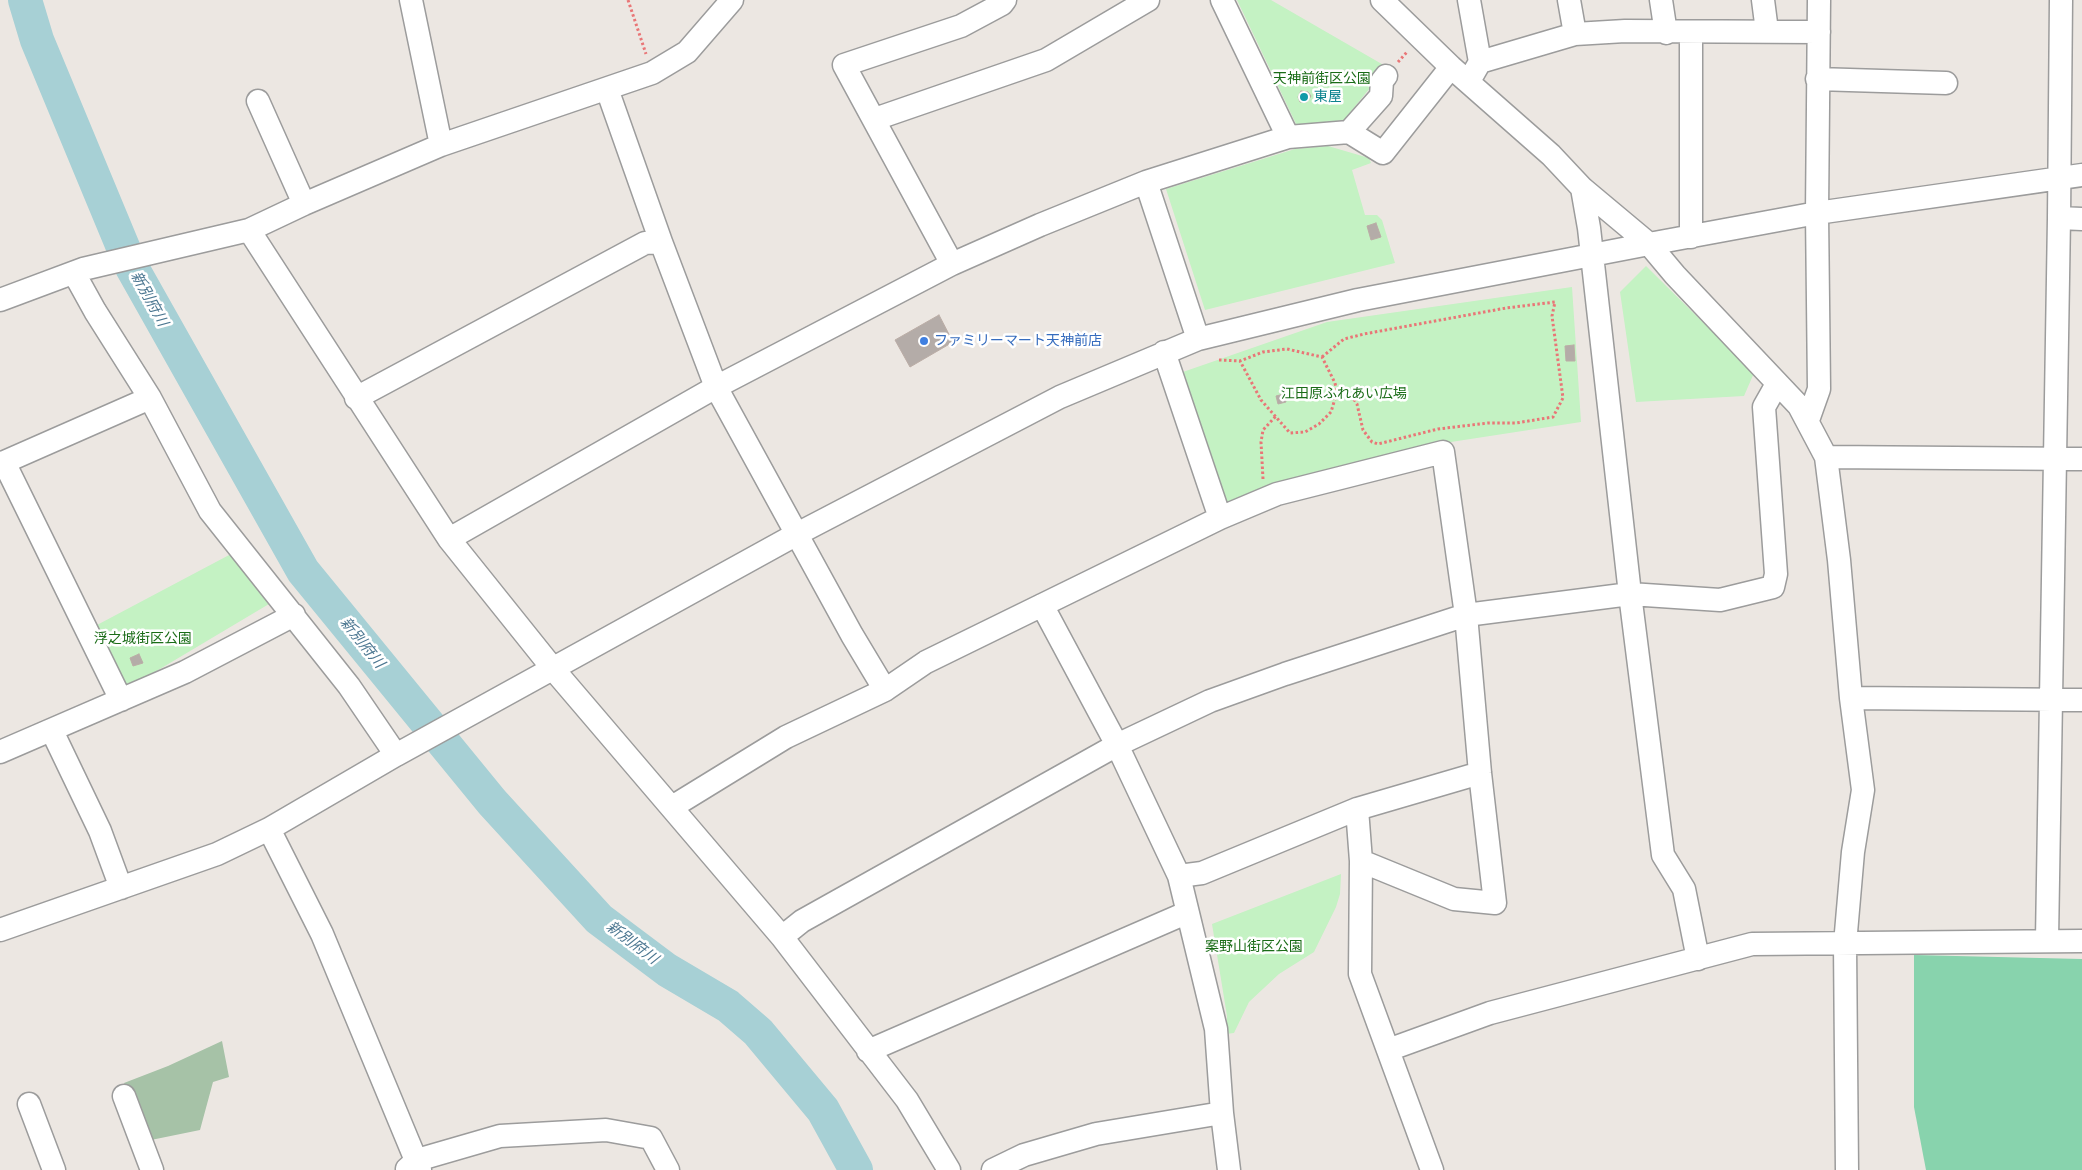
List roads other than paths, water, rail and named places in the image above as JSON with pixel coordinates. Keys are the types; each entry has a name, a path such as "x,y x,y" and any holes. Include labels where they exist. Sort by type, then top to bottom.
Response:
{"street":[{"path":"411,0 441,145"},
{"path":"0,300 79,271 244,232 441,145 652,73 687,52 732,0"},
{"path":"952,264 844,65 961,26 1002,4 1005,0"},
{"path":"875,119 1046,60 1148,0"},
{"path":"1222,0 1288,137"},
{"path":"1382,0 1392,7 1420,38 1451,67 1474,72 1575,34 1625,31 1666,33 1819,32"},
{"path":"1469,0 1474,72 1582,188 1649,244 1675,275 1727,327 1799,406 1826,457 1839,560 1851,698 1863,790 1853,852 1845,944 1847,1170"},
{"path":"1569,0 1575,34"},
{"path":"1661,0 1666,33"},
{"path":"1763,0 1767,31"},
{"path":"1808,420 1819,389 1817,79 1819,0"},
{"path":"2046,940 2053,458 2059,218 2060,0"},
{"path":"1691,33 1691,237"},
{"path":"449,540 716,387 952,264 1146,182 1288,137 1349,132 1383,153 1451,67"},
{"path":"1349,132 1381,96 1382,81 1386,76"},
{"path":"1817,79 1946,83"},
{"path":"607,89 661,242 716,387 852,635 885,690"},
{"path":"258,101 304,204"},
{"path":"0,930 217,854 269,829 521,686 554,670 797,534 1060,398 1198,339 1358,300 1649,244 1817,213 2082,175"},
{"path":"1146,182 1198,339"},
{"path":"1582,188 1592,255 1630,594 1663,855 1684,889 1698,959"},
{"path":"2059,218 2082,219"},
{"path":"244,232 449,540 554,670 782,937 907,1100 949,1170"},
{"path":"356,398 644,243 661,242"},
{"path":"79,271 95,311 150,398 210,511 349,686 396,756"},
{"path":"1164,352 1220,518"},
{"path":"782,937 802,921 1117,745 1210,701 1466,615 1630,594 1720,600 1772,586 1776,574 1764,407 1777,384"},
{"path":"121,700 2,463 150,398"},
{"path":"672,807 786,738 885,690 926,662 1220,518 1277,494 1443,452 1466,615 1480,773 1495,904 1454,899 1361,861"},
{"path":"1826,457 2082,458"},
{"path":"1042,605 1117,745 1179,876 1186,913 1192,928 1216,1029 1222,1113 1229,1170"},
{"path":"0,752 185,672 294,615"},
{"path":"1851,698 2082,700"},
{"path":"52,731 100,831 121,888"},
{"path":"1179,876 1202,873 1357,809 1480,773"},
{"path":"1357,809 1361,861 1360,974 1432,1170"},
{"path":"269,829 322,934 414,1167 500,1136 606,1130 651,1138 668,1170"},
{"path":"868,1051 1186,913"},
{"path":"1388,1050 1490,1013 1752,944 2082,940"},
{"path":"124,1096 152,1170"},
{"path":"29,1104 54,1170"},
{"path":"993,1170 1024,1155 1096,1134 1222,1113"}],"waterway":[{"name":"新別府川","path":"25,0 37,40 130,264 303,571 492,802 599,919 667,970 728,1006 758,1032 823,1110 856,1170"}],"place":[{"name":"東屋","path":"1304,97"},
{"name":"ファミリーマート天神前店","path":"924,341"}],"park label":[{"name":"天神前街区公園","path":"1322,79"},
{"name":"江田原ふれあい広場","path":"1344,394"},
{"name":"浮之城街区公園","path":"143,639"},
{"name":"案野山街区公園","path":"1254,947"}]}
